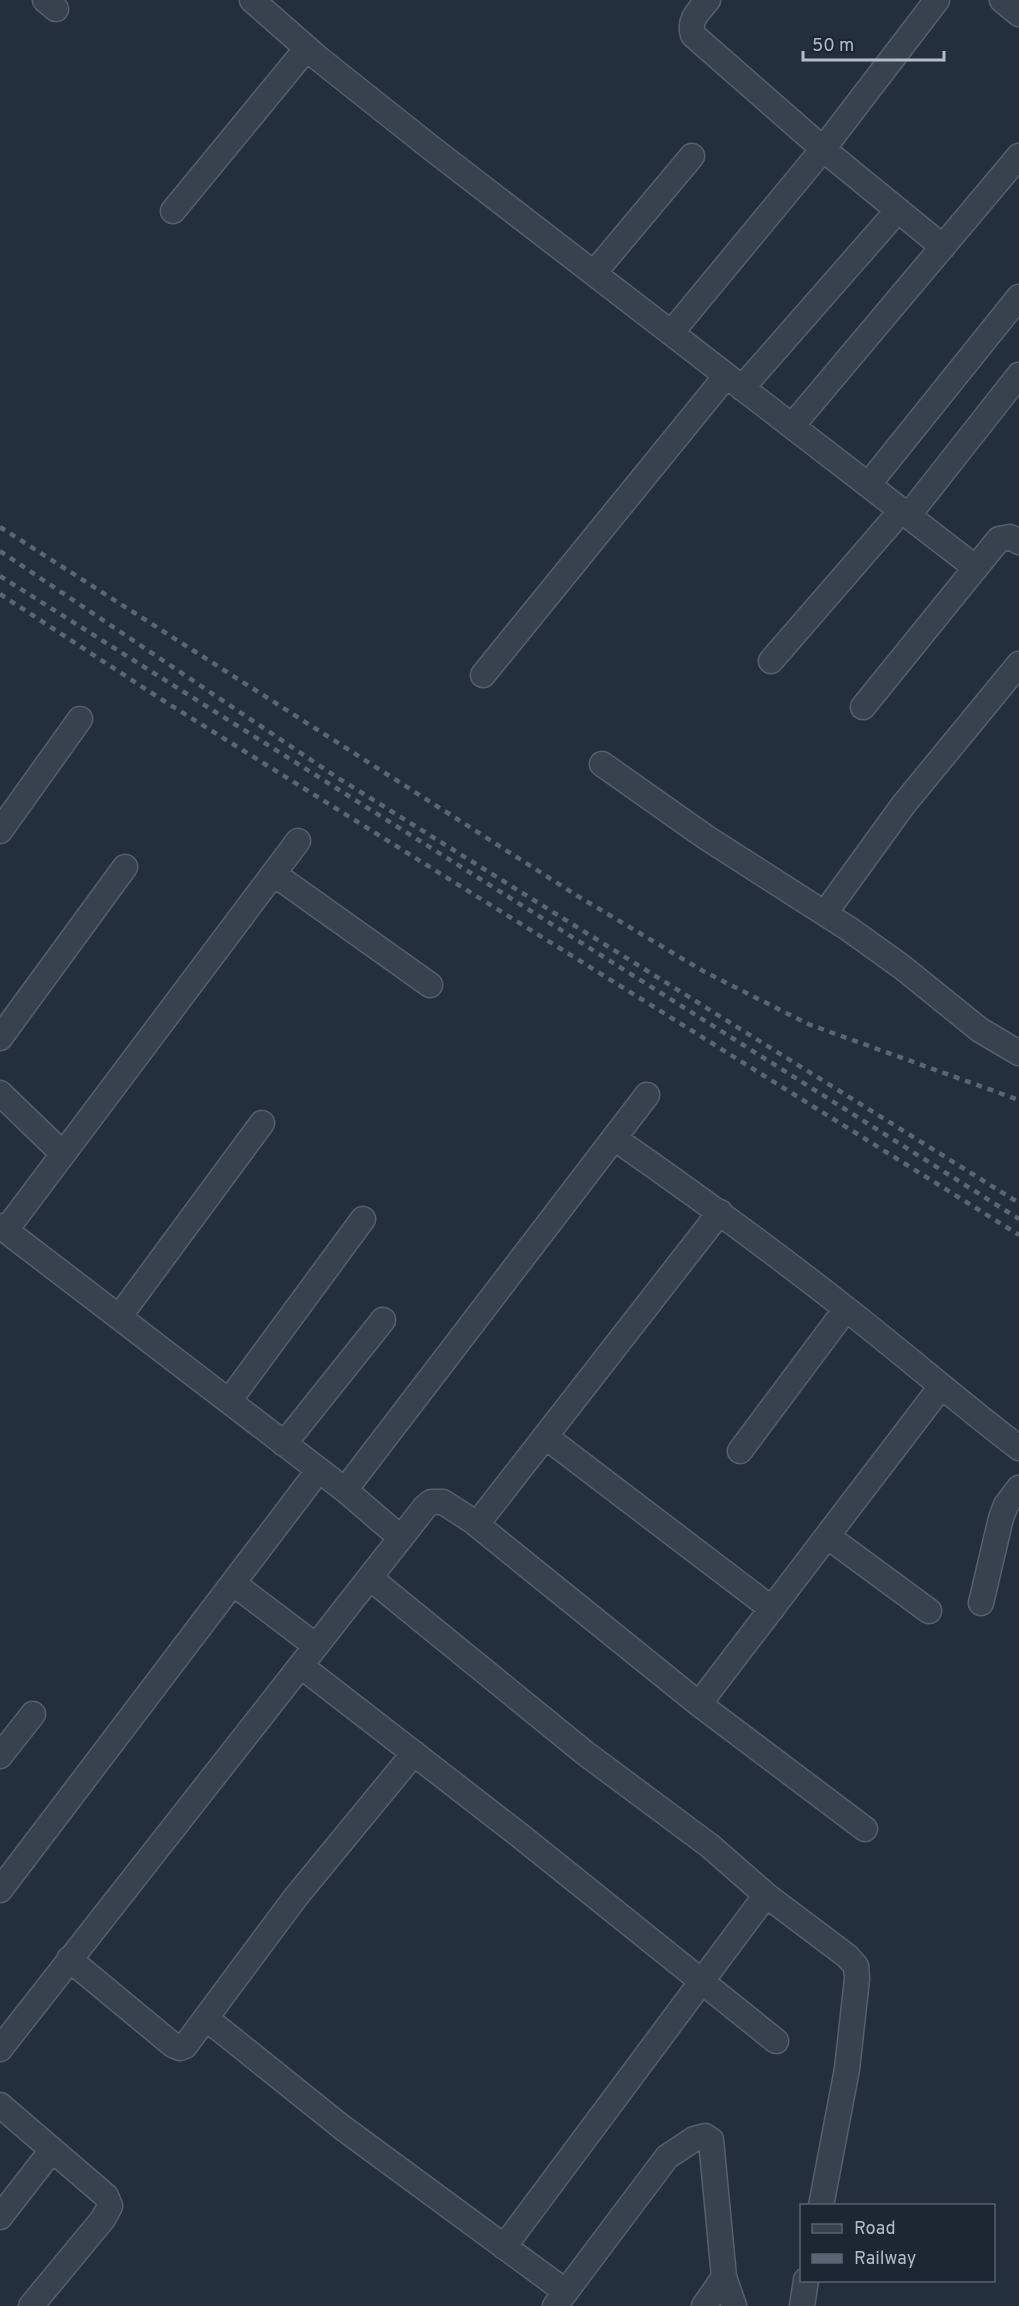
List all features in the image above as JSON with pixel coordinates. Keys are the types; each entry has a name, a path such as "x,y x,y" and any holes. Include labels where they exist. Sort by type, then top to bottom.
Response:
{"street":[{"path":"252,0 307,48 976,568"},
{"path":"708,0 694,18 691,25 693,35 823,149 943,247"},
{"path":"671,333 823,149 937,0"},
{"path":"1002,0 1019,14"},
{"path":"173,211 307,48"},
{"path":"594,273 692,156"},
{"path":"792,426 1019,156"},
{"path":"483,675 734,382 898,210"},
{"path":"868,485 1019,297"},
{"path":"771,661 904,513 1019,375"},
{"path":"863,707 999,539 1010,537 1019,542"},
{"path":"825,913 904,804 1019,664"},
{"path":"0,831 80,719"},
{"path":"602,764 707,838 825,913 902,967 980,1030 1019,1053"},
{"path":"298,841 63,1154 3,1228 345,1490 401,1538"},
{"path":"0,1038 125,867"},
{"path":"274,874 430,985"},
{"path":"0,1093 63,1154"},
{"path":"345,1490 647,1095"},
{"path":"119,1317 262,1123"},
{"path":"614,1138 720,1212 846,1309 940,1388 1019,1448"},
{"path":"476,1524 720,1212"},
{"path":"229,1401 363,1219"},
{"path":"740,1451 846,1309"},
{"path":"284,1444 382,1320"},
{"path":"699,1704 940,1388"},
{"path":"546,1437 772,1609"},
{"path":"0,1890 318,1471"},
{"path":"0,2049 431,1502 443,1502 476,1524 699,1704 865,1829"},
{"path":"981,1603 1015,1503"},
{"path":"827,1536 929,1611"},
{"path":"369,1578 585,1753 710,1846 766,1895 847,1956 856,1966 857,1979 847,2069 821,2204"},
{"path":"234,1584 316,1646"},
{"path":"300,1666 414,1753 776,2041"},
{"path":"0,1756 33,1714"},
{"path":"69,1959 180,2048 188,2043 295,1898 414,1753"},
{"path":"504,2247 766,1895"},
{"path":"207,2019 343,2128 504,2247 561,2299 667,2157 694,2139 705,2136 711,2140 724,2277 734,2306"},
{"path":"0,2105 106,2196 110,2206 103,2219 31,2306"},
{"path":"0,2217 52,2150"},
{"path":"704,2306 724,2277"},
{"path":"802,2306 807,2282"}],"railway":[{"path":"0,527 576,895 703,971 808,1024 1019,1100"},
{"path":"0,551 335,776 1019,1203"},
{"path":"0,576 1019,1219"},
{"path":"0,594 164,701 1019,1235"}]}
